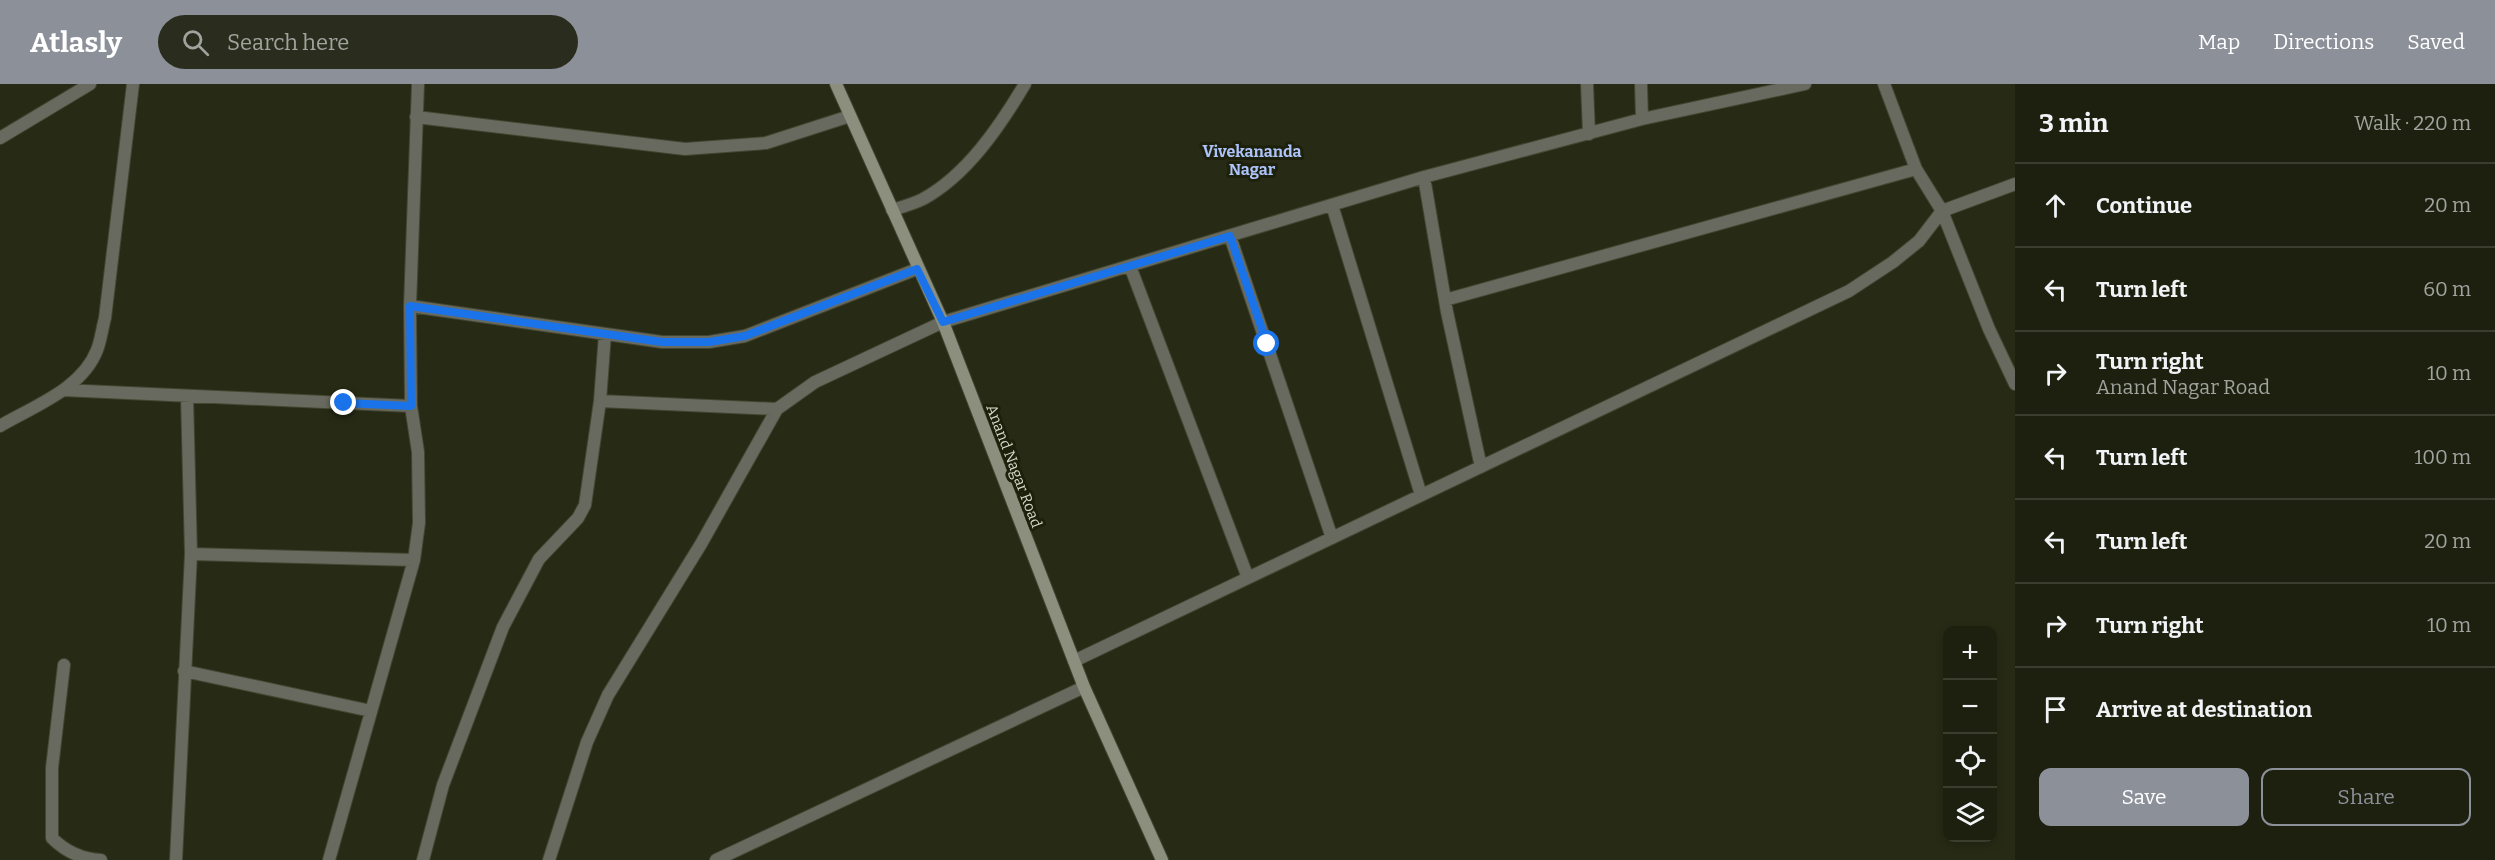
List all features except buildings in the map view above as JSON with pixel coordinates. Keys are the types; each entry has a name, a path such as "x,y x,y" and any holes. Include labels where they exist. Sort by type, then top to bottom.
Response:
{"street":[{"path":"0,138 90,84"},
{"path":"0,426 63,390 84,372 97,350 105,318 134,84"},
{"path":"329,860 414,560 419,523 418,452 411,406 410,306 418,84"},
{"name":"Anand Nagar Road","path":"836,84 917,269 943,322 1084,687 1162,860"},
{"path":"892,210 923,198 958,174 1006,115 1024,84"},
{"path":"1587,84 1589,134"},
{"path":"1641,84 1642,120"},
{"path":"549,860 587,742 608,695 700,544 777,409 815,382 943,322 1424,177 1749,90 1805,84"},
{"path":"1884,84 1916,169 1942,211 1989,329 2015,384"},
{"path":"416,117 685,149 766,143 850,116"},
{"path":"1445,300 1916,169"},
{"path":"1424,177 1445,300 1481,467"},
{"path":"1074,661 1849,291 1893,262 1919,241 1942,211 2015,184"},
{"path":"1332,205 1421,495"},
{"path":"1230,236 1332,538"},
{"path":"1130,266 1248,578"},
{"path":"410,306 662,342 709,342 745,336 917,269"},
{"path":"423,860 444,785 503,627 543,554 578,518 585,505 600,402 605,334"},
{"path":"63,390 411,406"},
{"path":"176,860 191,554 187,396"},
{"path":"600,402 777,409"},
{"path":"191,554 414,560"},
{"path":"64,665 52,768 52,838 64,850 88,859 100,860"},
{"path":"184,671 371,711"},
{"path":"716,860 1084,687"}],"district":[{"name":"Vivekananda Nagar","path":"1252,160"}],"route":[{"path":"344,403 411,406 410,306 662,342 709,342 745,336 917,269 943,322 1230,236 1267,344"}]}
